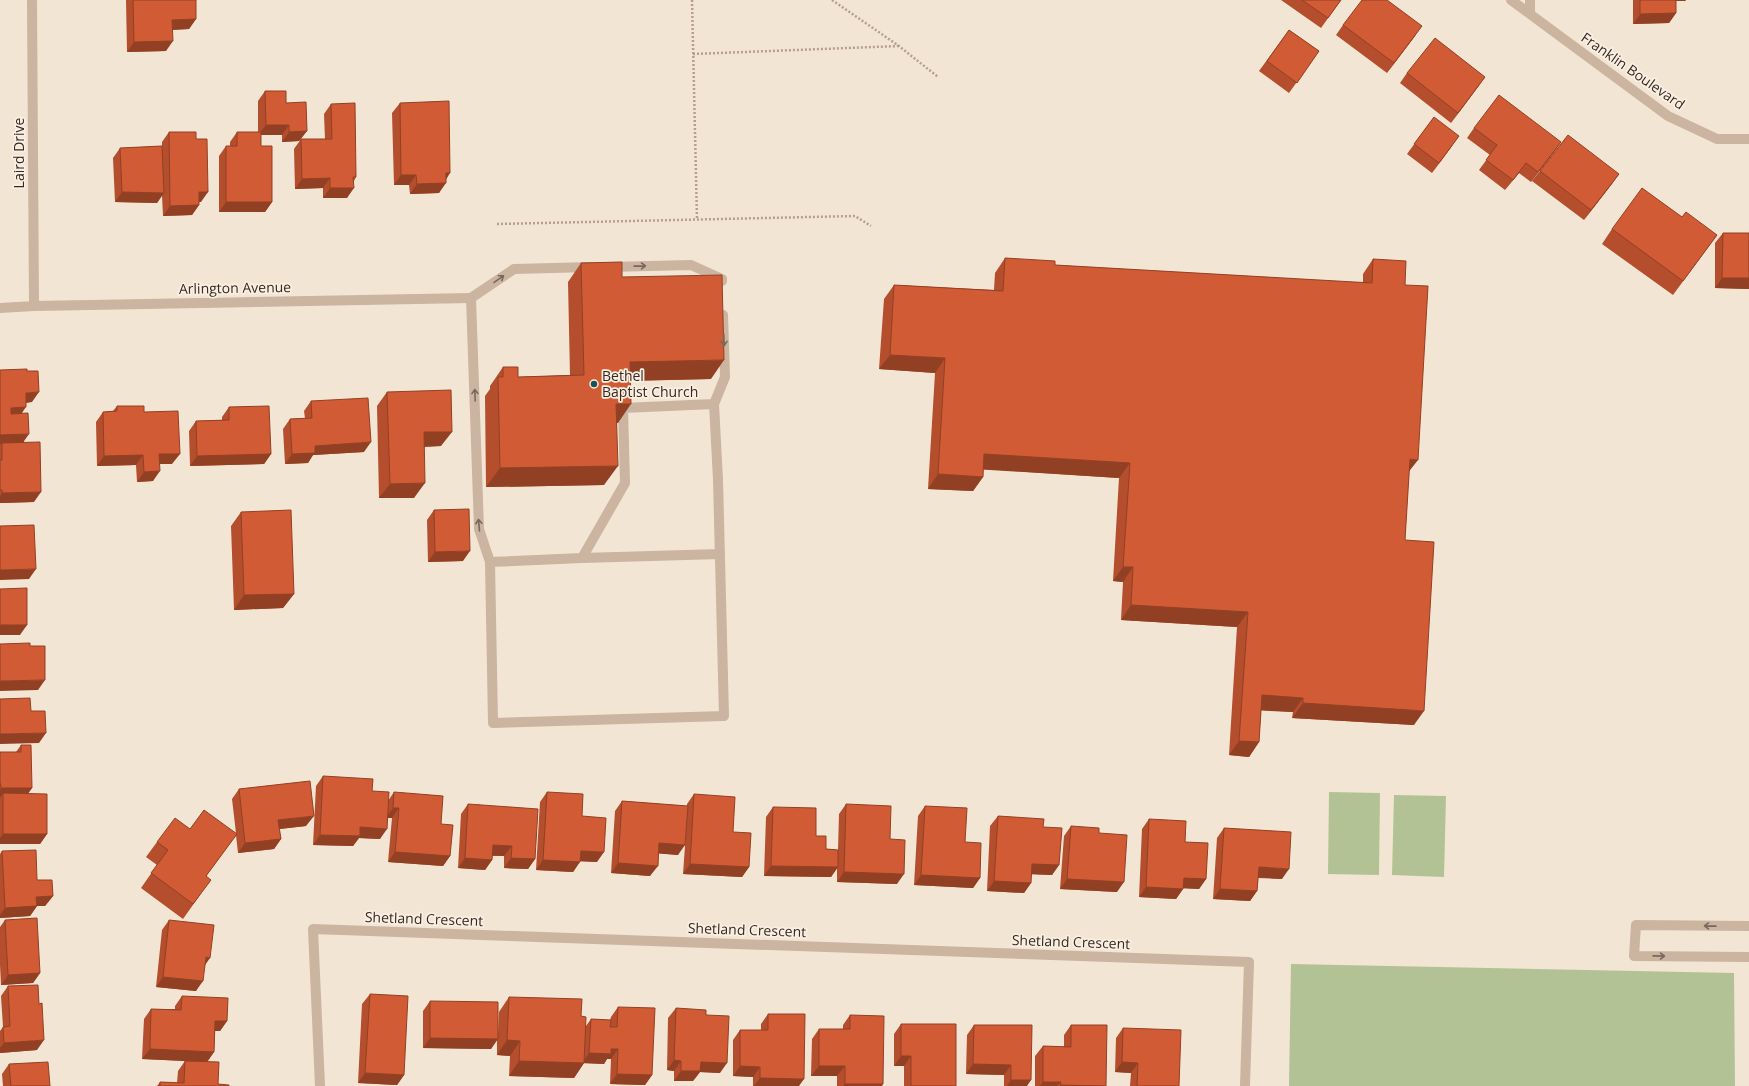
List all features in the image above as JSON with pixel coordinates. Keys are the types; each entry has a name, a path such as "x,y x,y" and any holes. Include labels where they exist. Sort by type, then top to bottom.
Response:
{"street":[{"name":"Laird Drive","path":"32,0 34,306"},
{"name":"Franklin Boulevard","path":"1511,0 1668,116 1717,139 1749,139"},
{"path":"1530,0 1530,14"},
{"path":"691,265 722,279 725,377 714,404 724,716 493,723 490,562 479,529 472,298 514,269 691,265"},
{"name":"Arlington Avenue","path":"0,308 34,306 472,298"},
{"path":"582,558 625,483 623,408 714,404"},
{"path":"490,562 720,554"},
{"path":"1749,926 1636,925 1634,956 1749,957"},
{"name":"Shetland Crescent","path":"320,1086 313,929 1249,962 1245,1086"}],"path":[{"path":"692,0 697,220"},
{"path":"832,0 899,46 938,77"},
{"path":"693,54 899,46"},
{"path":"498,224 855,216 871,226"}],"green space":[{"path":"1329,792 1380,793 1379,875 1328,874"},
{"path":"1394,795 1446,796 1444,877 1392,875"},
{"path":"1291,964 1734,973 1735,1086 1289,1086"}],"building":[{"path":"133,0 196,0 196,19 172,20 173,41 134,42"},
{"path":"1302,0 1341,0 1328,18"},
{"path":"1362,0 1387,0 1422,26 1394,63 1343,25"},
{"path":"1640,0 1676,0 1676,13 1640,14"},
{"path":"1289,30 1319,51 1297,83 1267,61"},
{"path":"1435,38 1485,77 1458,113 1407,73"},
{"path":"265,91 286,91 286,103 306,102 307,131 289,132 289,125 266,125"},
{"path":"1499,95 1561,142 1538,172 1526,163 1513,180 1486,160 1497,145 1474,128"},
{"path":"449,101 450,173 446,173 446,183 417,184 416,175 401,175 400,103"},
{"path":"355,103 356,177 353,177 354,188 330,188 330,178 302,179 301,139 332,139 331,104"},
{"path":"1434,117 1459,136 1439,163 1414,144"},
{"path":"169,132 196,132 196,139 207,139 208,192 199,192 199,205 170,206"},
{"path":"237,132 261,132 261,146 272,146 272,202 226,202 226,146 237,146"},
{"path":"1568,135 1619,174 1591,210 1540,171"},
{"path":"162,146 164,193 122,192 120,148"},
{"path":"1642,188 1682,217 1686,212 1717,235 1683,281 1612,229"},
{"path":"1723,233 1749,233 1749,278 1722,278"},
{"path":"1005,258 1055,261 1055,265 1372,283 1373,259 1406,261 1405,285 1428,286 1418,460 1410,459 1405,540 1434,542 1424,711 1303,703 1303,698 1262,695 1259,742 1239,741 1248,612 1131,605 1133,567 1123,567 1130,463 984,454 983,477 938,474 945,358 890,355 894,285 1003,291"},
{"name":"Bethel Baptist Church","path":"622,262 622,277 722,275 724,360 630,362 631,404 616,404 618,466 500,468 498,377 503,377 503,367 518,367 518,377 584,375 581,263"},
{"path":"27,369 27,371 38,371 39,392 26,393 26,407 11,408 11,414 28,413 29,434 0,435 0,370"},
{"path":"451,390 452,432 424,432 425,483 390,484 387,392"},
{"path":"368,398 371,442 315,446 315,453 292,454 290,419 312,418 311,401"},
{"path":"117,406 144,406 144,412 178,411 180,454 159,454 160,471 144,472 143,455 104,456 103,412 117,411"},
{"path":"269,406 271,454 197,456 196,421 229,420 229,407"},
{"path":"40,442 41,492 2,493 2,490 0,490 0,460 2,460 2,443"},
{"path":"469,509 470,551 435,552 434,510"},
{"path":"291,510 294,594 244,595 241,512"},
{"path":"34,525 36,569 0,570 0,526"},
{"path":"27,588 27,625 0,625 0,589"},
{"path":"30,643 30,646 45,646 45,680 0,681 0,644"},
{"path":"30,698 31,711 45,711 46,733 0,734 0,699"},
{"path":"21,745 31,745 32,788 1,788 0,752 21,752"},
{"path":"323,776 373,779 372,791 389,792 387,829 360,827 360,836 320,835"},
{"path":"310,781 314,816 278,820 281,839 245,843 239,789"},
{"path":"394,792 443,796 441,824 453,825 450,856 395,852 399,808 393,808"},
{"path":"547,792 583,794 582,816 606,818 604,852 581,851 580,862 543,860"},
{"path":"3,793 47,794 47,834 3,834"},
{"path":"694,794 735,797 733,832 751,833 749,867 690,864"},
{"path":"622,801 688,806 685,845 659,843 658,866 618,863"},
{"path":"468,804 538,809 535,859 511,858 512,846 493,845 492,860 465,858"},
{"path":"846,804 891,806 890,839 905,840 904,874 844,872"},
{"path":"925,806 967,808 965,842 981,843 980,878 921,875"},
{"path":"773,807 816,808 816,836 826,836 826,849 838,850 838,867 771,866"},
{"path":"204,810 237,834 206,876 211,880 193,904 151,873 168,850 157,842 175,818 190,829"},
{"path":"998,816 1044,819 1043,827 1062,828 1059,865 1032,864 1031,883 994,881"},
{"path":"1149,819 1186,821 1185,842 1208,843 1206,879 1184,878 1183,889 1146,887"},
{"path":"1071,826 1099,828 1099,833 1127,835 1124,882 1067,879"},
{"path":"1224,828 1291,832 1289,869 1259,867 1257,891 1220,889"},
{"path":"36,850 37,880 52,880 53,896 36,897 37,906 5,908 2,851"},
{"path":"37,918 40,973 8,975 5,920"},
{"path":"169,920 214,925 210,958 206,957 203,981 163,977"},
{"path":"38,985 39,1004 42,1003 44,1040 4,1043 3,1027 10,1026 8,986"},
{"path":"370,994 408,996 404,1075 365,1073"},
{"path":"182,996 228,998 227,1021 215,1021 214,1052 150,1049 151,1009 181,1010"},
{"path":"509,997 582,999 581,1016 586,1017 584,1063 519,1061 520,1041 507,1040"},
{"path":"430,1001 498,1002 498,1039 430,1038"},
{"path":"618,1007 655,1008 652,1075 617,1074 618,1049 611,1049 611,1054 589,1053 591,1019 611,1020 610,1027 617,1027"},
{"path":"676,1008 706,1010 706,1015 729,1016 727,1063 701,1062 700,1071 681,1071 681,1061 674,1060"},
{"path":"768,1014 805,1014 804,1079 760,1078 760,1067 740,1066 740,1030 768,1030"},
{"path":"850,1015 884,1016 883,1084 845,1084 845,1066 819,1066 819,1029 850,1029"},
{"path":"901,1024 956,1024 956,1086 911,1086 911,1056 901,1056"},
{"path":"974,1025 1032,1025 1031,1080 1011,1080 1011,1065 973,1064"},
{"path":"1071,1025 1107,1025 1106,1086 1060,1085 1061,1082 1043,1082 1043,1046 1071,1047"},
{"path":"1123,1028 1181,1030 1179,1086 1137,1086 1138,1063 1122,1062"},
{"path":"185,1061 219,1062 218,1084 229,1086 160,1086 160,1082 184,1083"},
{"path":"48,1062 50,1086 11,1086 9,1064"}],"place":[{"name":"Bethel Baptist Church","path":"594,384"}]}
